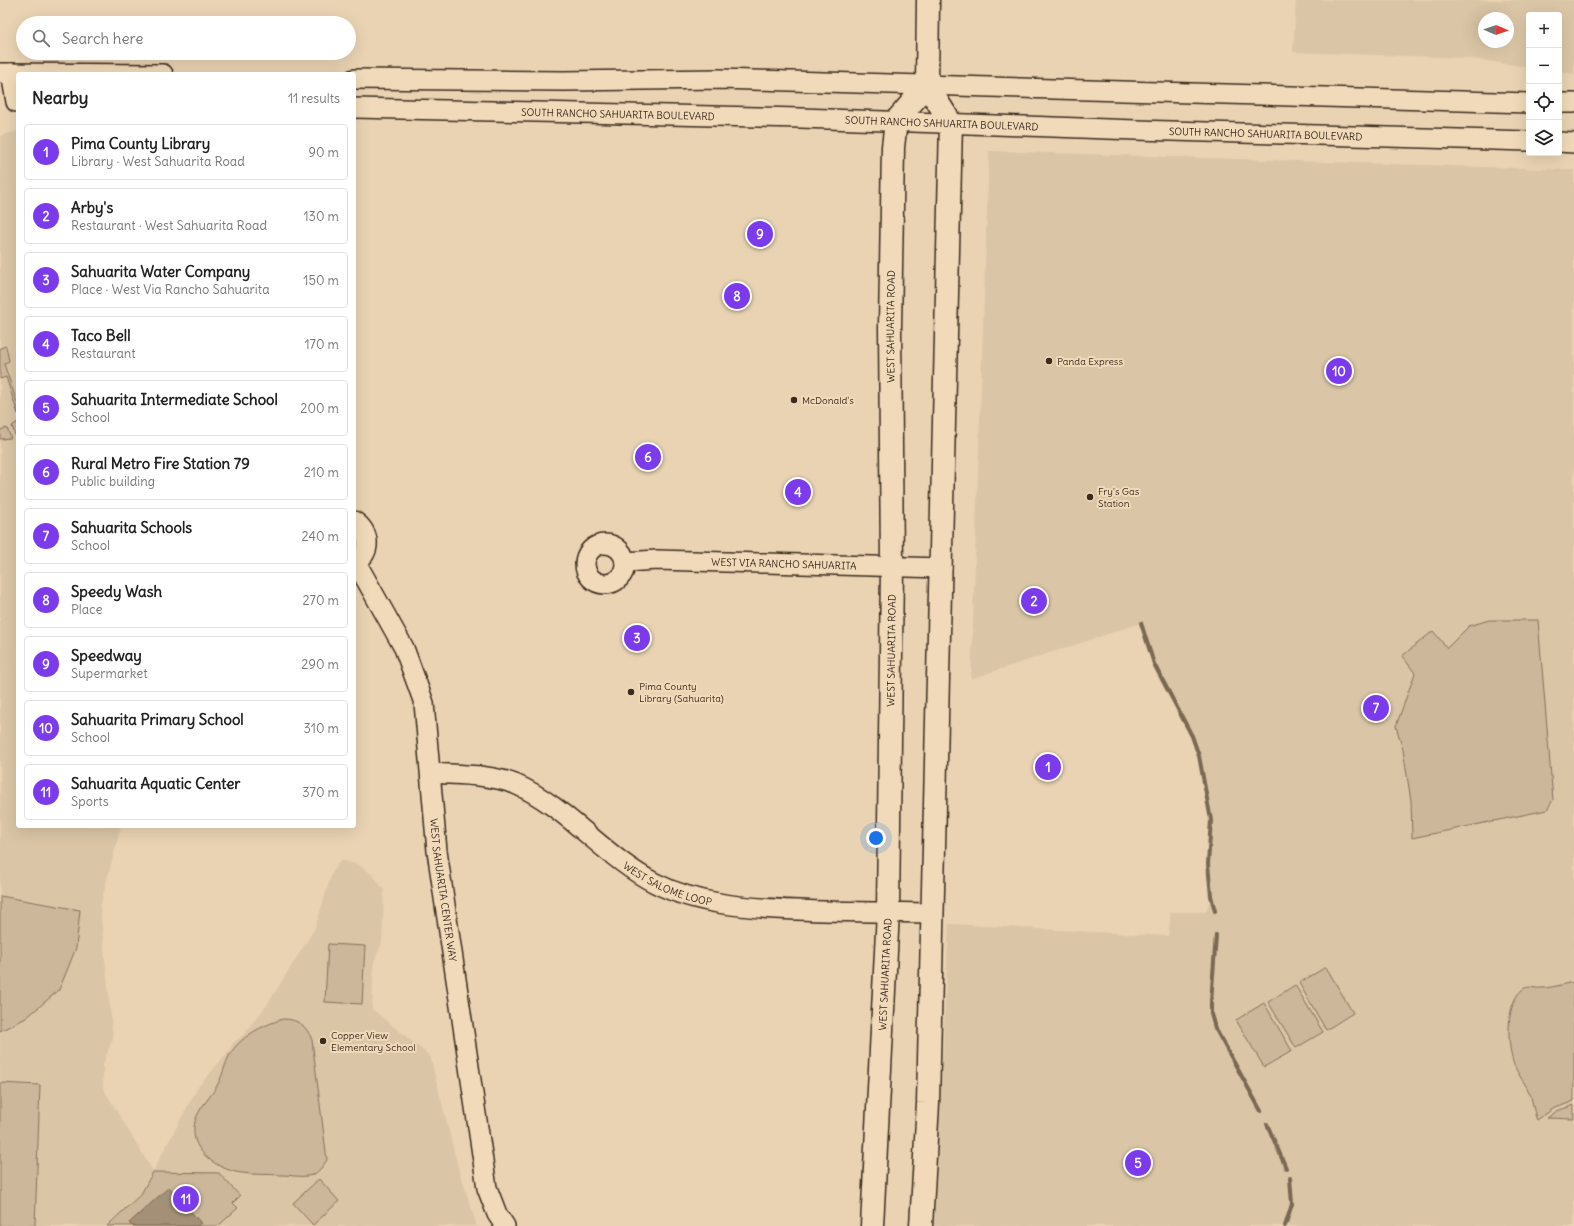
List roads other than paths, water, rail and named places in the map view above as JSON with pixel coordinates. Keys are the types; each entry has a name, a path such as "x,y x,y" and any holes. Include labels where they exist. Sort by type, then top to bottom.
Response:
{"main road":[{"path":"921,1226 928,1103 952,123 927,85 928,0"},
{"path":"896,121 927,85"},
{"name":"WEST SAHUARITA ROAD","path":"872,1226 888,912 892,566 890,328 892,151 896,121"}],"street":[{"path":"11,102 5,73 16,73"},
{"path":"356,79 720,79 1526,103"},
{"path":"1562,103 1574,103"},
{"name":"SOUTH RANCHO SAHUARITA BOULEVARD","path":"356,108 896,121 1136,130 1526,141"},
{"path":"1562,142 1574,143"},
{"path":"356,523 365,531 368,538 366,552 356,562"},
{"name":"WEST VIA RANCHO SAHUARITA","path":"625,562 657,560 942,568"},
{"name":"WEST SAHUARITA CENTER WAY","path":"356,565 404,648 424,703 437,850 488,1188 497,1214 505,1226"},
{"name":"WEST SALOME LOOP","path":"431,774 478,776 514,784 540,798 622,864 655,884 678,893 710,901 754,908 932,912"}],"waterway":[{"path":"1141,623 1154,664 1192,736 1199,756 1211,820 1208,864 1211,896 1215,911"},
{"path":"1216,935 1211,1014 1215,1028 1261,1111"},
{"path":"1267,1124 1286,1168"},
{"path":"1285,1226 1292,1204 1290,1178"}],"place":[{"name":"Speedway","path":"760,234"},
{"name":"Speedy Wash","path":"737,296"},
{"name":"Panda Express","path":"1049,361"},
{"name":"Sahuarita Primary School","path":"1339,371"},
{"name":"McDonald's","path":"794,400"},
{"name":"Rural Metro Fire Station 79","path":"648,457"},
{"name":"Taco Bell","path":"798,492"},
{"name":"Fry's Gas Station","path":"1090,497"},
{"name":"Arby's","path":"1034,601"},
{"name":"Sahuarita Water Company","path":"637,638"},
{"name":"Pima County Library (Sahuarita)","path":"631,692"},
{"name":"Sahuarita Schools","path":"1376,708"},
{"name":"Pima County Library","path":"1048,767"},
{"name":"Copper View Elementary School","path":"323,1041"},
{"name":"Sahuarita Intermediate School","path":"1138,1163"},
{"name":"Sahuarita Aquatic Center","path":"186,1199"}]}
